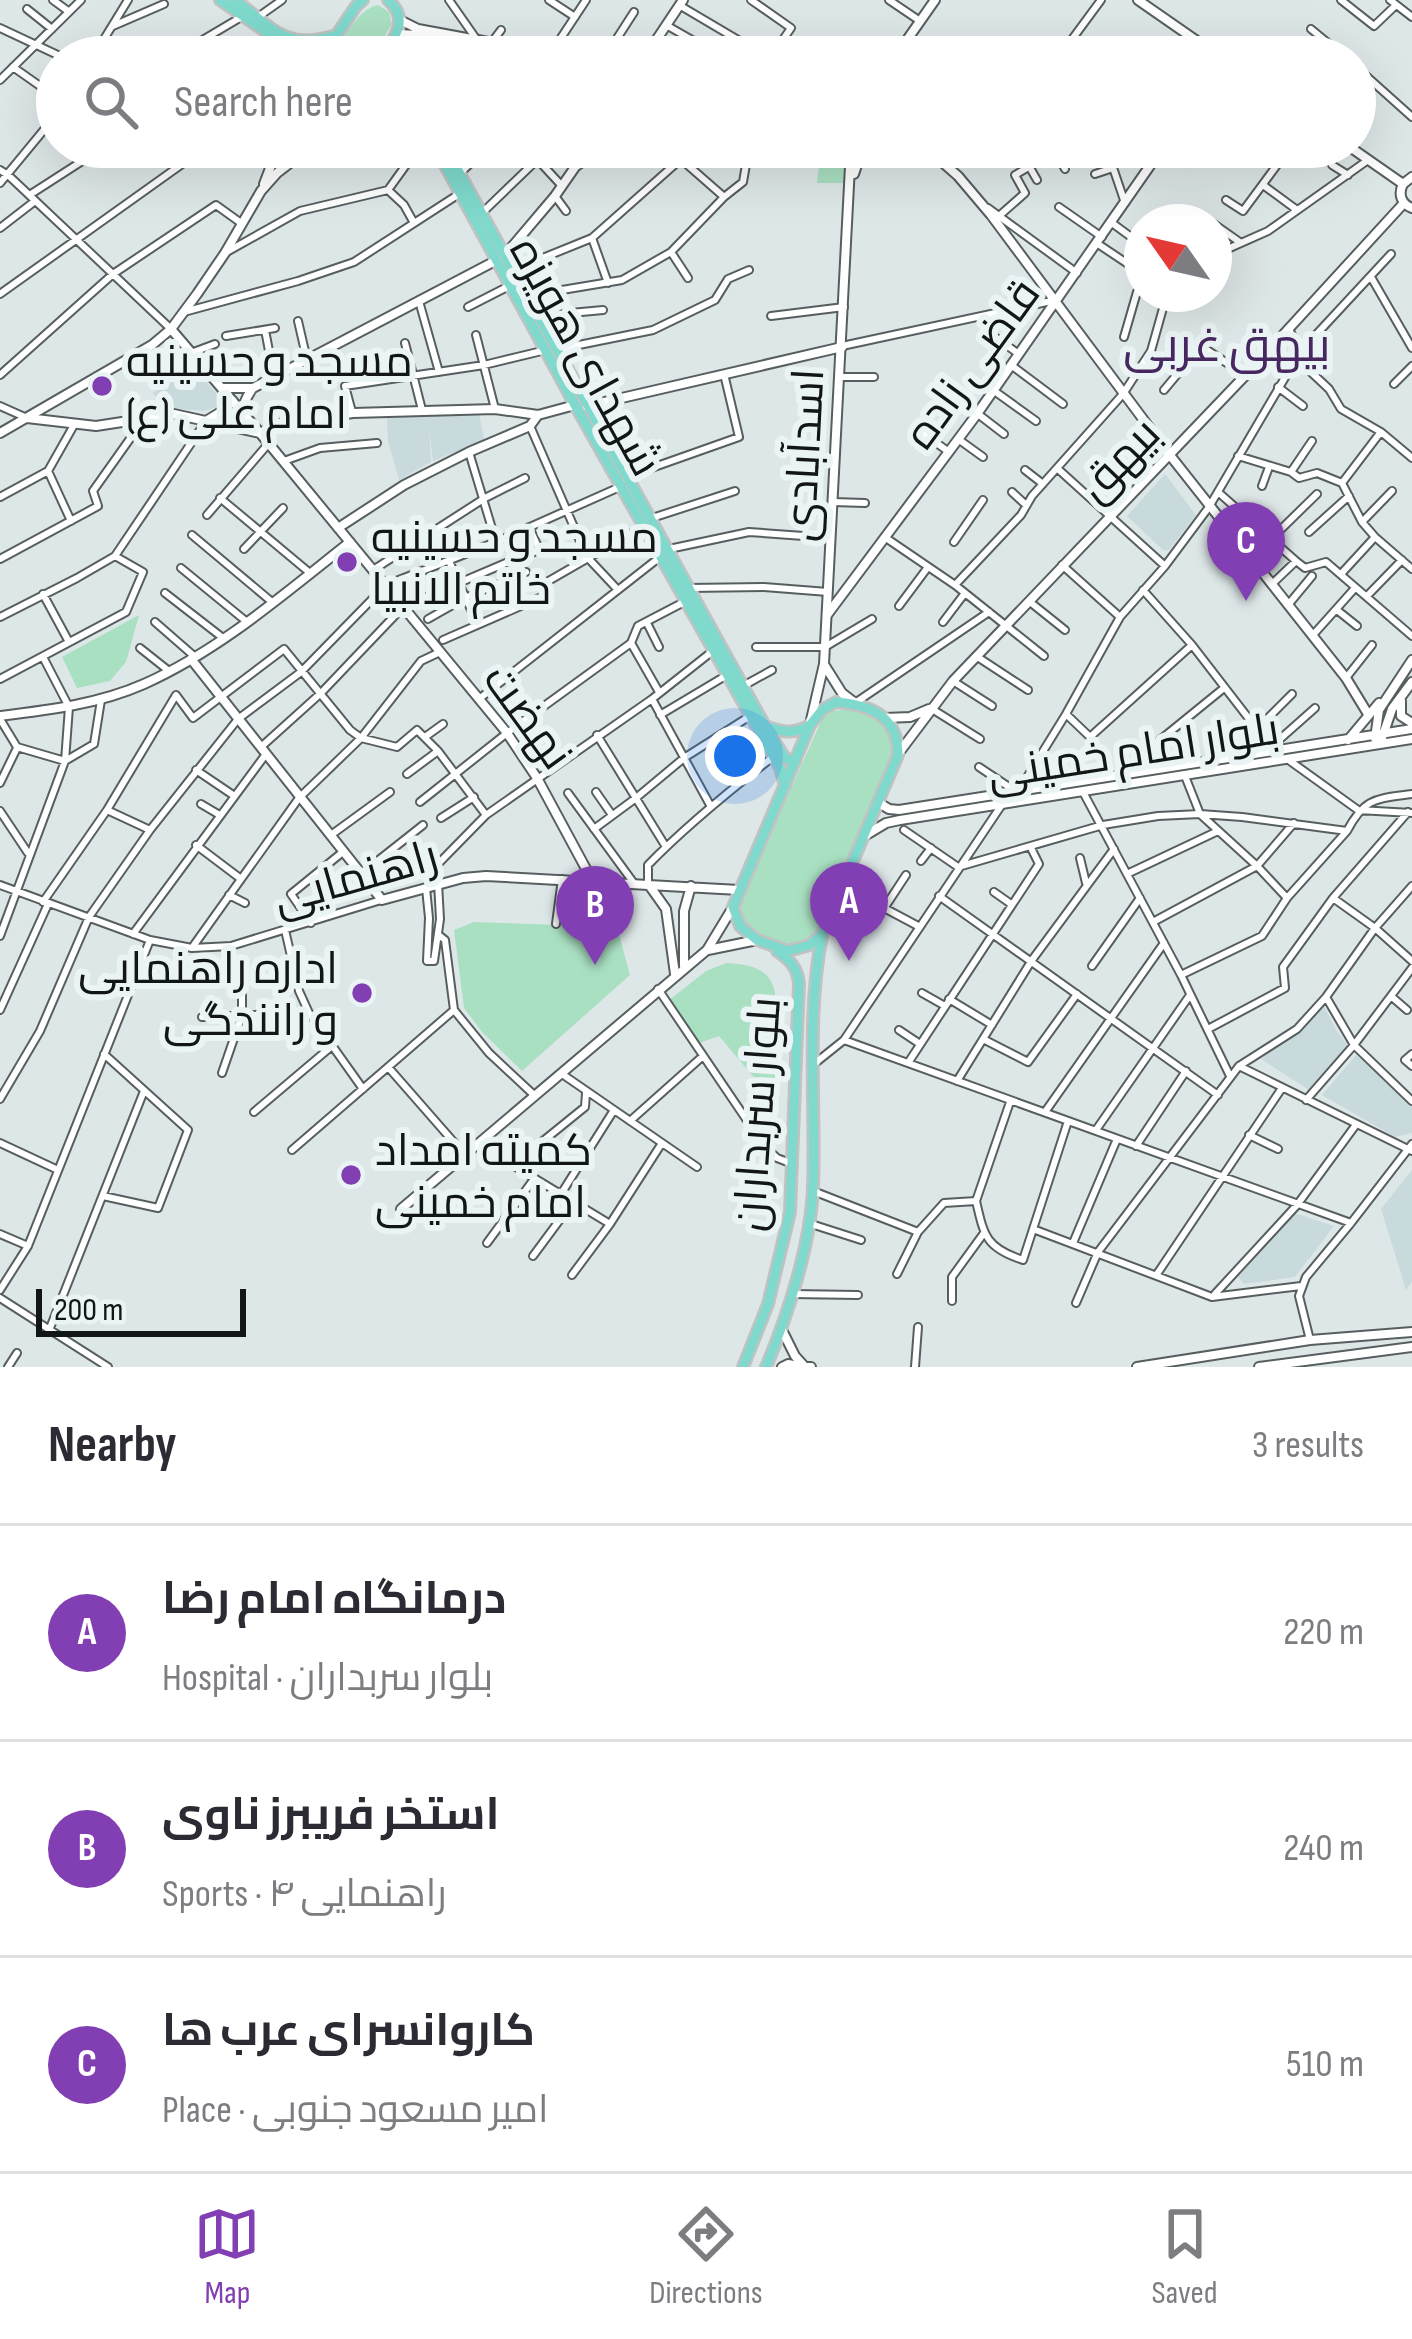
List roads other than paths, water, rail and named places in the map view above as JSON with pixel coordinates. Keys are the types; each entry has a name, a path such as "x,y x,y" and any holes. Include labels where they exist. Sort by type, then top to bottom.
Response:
{"main road":[{"path":"220,0 271,36"},
{"path":"235,0 287,36"},
{"path":"333,36 363,0"},
{"path":"388,0 400,20 397,34"},
{"name":"شهدای هویزه","path":"446,168 513,270 551,350"},
{"name":"شهدای هویزه","path":"456,168 482,213 511,286 647,522 750,716 783,761"},
{"name":"شهدای هویزه","path":"664,553 765,726 783,761 785,786"},
{"path":"733,908 785,786 783,761 822,710 836,702 855,704 885,718 898,740 898,755"},
{"path":"765,726 795,732 810,725"},
{"name":"بلوار سربداران","path":"766,1367 792,1294 813,1191 822,934 898,755"},
{"name":"بلوار سربداران","path":"733,908 740,926 798,971 790,1213 768,1304 743,1367"},
{"path":"762,942 796,950 822,934"},
{"path":"796,1114 813,1115"}],"street":[{"path":"53,0 68,11"},
{"path":"45,36 81,0"},
{"path":"106,36 128,0"},
{"path":"257,17 282,0"},
{"path":"549,0 575,17"},
{"path":"562,36 586,0"},
{"path":"751,0 790,28 784,36"},
{"path":"889,0 920,21"},
{"path":"910,36 935,0"},
{"path":"1075,36 1102,0"},
{"path":"1138,0 1190,36"},
{"path":"1341,0 1374,26 1393,3 1412,17"},
{"path":"453,1 475,36"},
{"path":"658,36 681,3 735,36"},
{"path":"112,27 164,4"},
{"path":"27,9 52,29"},
{"path":"619,36 634,12"},
{"path":"209,36 243,16"},
{"path":"400,20 418,29 456,36"},
{"path":"666,25 685,36"},
{"path":"0,28 36,44"},
{"path":"1310,28 1320,36"},
{"path":"499,36 502,30"},
{"path":"397,34 424,36"},
{"path":"0,80 36,45"},
{"path":"13,68 36,84"},
{"path":"1376,84 1412,116"},
{"path":"0,183 4,172 36,137"},
{"path":"1376,166 1402,184"},
{"path":"0,228 75,168"},
{"path":"0,294 176,168"},
{"path":"261,191 270,168"},
{"path":"0,433 152,345 171,329 225,253 261,191 283,168"},
{"path":"225,253 300,211 388,190 404,168"},
{"path":"459,174 465,168"},
{"path":"482,213 529,168"},
{"path":"546,168 562,186"},
{"path":"513,270 592,238 671,168"},
{"path":"691,168 724,197"},
{"path":"526,296 622,280 671,252 742,182 745,168"},
{"name":"اسدآبادی","path":"810,725 824,664 850,168"},
{"name":"اسدآبادی","path":"850,187 856,168"},
{"path":"952,168 1209,507 1313,634 1369,714"},
{"path":"999,216 1025,194 1015,175 1026,168"},
{"path":"1030,168 1037,180"},
{"path":"1095,174 1113,168 1125,203"},
{"name":"قاضی زاده","path":"827,614 977,414 1149,168"},
{"path":"1226,200 1243,211 1276,168"},
{"path":"1337,168 1348,175"},
{"path":"1232,247 1268,231 1357,168"},
{"path":"229,425 243,412 253,388 501,258 574,169"},
{"path":"4,172 171,329"},
{"path":"1408,206 1400,194 1402,184 1412,177"},
{"path":"1263,185 1297,210"},
{"path":"388,190 414,223"},
{"path":"183,312 353,262 459,194"},
{"path":"555,196 566,211"},
{"path":"981,203 1077,273"},
{"path":"0,375 112,274 216,205 241,223"},
{"name":"بیهق","path":"898,755 952,681 1408,206"},
{"path":"1059,207 1124,261"},
{"path":"1112,223 1124,232"},
{"path":"1232,237 1241,243"},
{"path":"592,238 608,283"},
{"path":"671,252 688,278"},
{"path":"979,767 1017,792 1120,617 1209,507 1299,355 1391,254"},
{"path":"352,413 346,386 484,365 652,330 715,300 728,279 749,270"},
{"path":"1370,277 1412,348"},
{"path":"468,308 511,286"},
{"path":"0,406 27,418 74,425 174,414 260,433 284,423 352,413 495,410 538,415 1056,300"},
{"path":"419,301 440,372"},
{"path":"771,316 844,307"},
{"path":"538,316 603,310"},
{"path":"1124,337 1131,312"},
{"path":"956,585 976,555 1021,515 1123,394 1151,351 1162,312"},
{"path":"298,321 307,360"},
{"path":"226,336 275,328"},
{"path":"1288,328 1299,355 1342,409 1412,458"},
{"name":"نهضت","path":"171,329 507,733 592,880"},
{"path":"265,330 274,376"},
{"path":"476,334 495,410"},
{"path":"992,335 1019,355"},
{"path":"405,343 422,410"},
{"path":"191,352 215,344"},
{"path":"1164,391 1202,346 1245,375"},
{"path":"1011,365 1063,404"},
{"path":"1394,384 1411,368"},
{"path":"0,1099 40,1031 89,916 238,719 302,672 386,585 739,437 724,374"},
{"path":"840,377 874,377"},
{"path":"1278,387 1303,406"},
{"path":"223,388 253,388"},
{"path":"993,390 1036,422"},
{"path":"0,617 115,556 206,421 233,401"},
{"path":"977,414 1004,434"},
{"path":"338,528 404,485 530,426 538,415"},
{"path":"0,560 98,506 93,490 146,416"},
{"path":"0,497 48,471 74,425"},
{"path":"530,426 586,557 618,590"},
{"path":"917,429 949,452"},
{"path":"1342,483 1381,432"},
{"path":"958,439 983,457"},
{"path":"1291,472 1312,441"},
{"path":"207,515 269,443"},
{"path":"284,461 320,448 377,443"},
{"path":"470,452 496,542"},
{"path":"1238,456 1299,478 1317,472 1342,483 1362,522 1412,569"},
{"path":"1262,485 1270,466"},
{"path":"1058,469 1165,566"},
{"path":"1025,470 1043,484"},
{"path":"48,471 71,521"},
{"path":"373,570 485,498 525,478"},
{"path":"544,583 647,522 735,491"},
{"path":"1362,522 1392,491"},
{"path":"1012,492 1026,505"},
{"path":"1218,492 1305,568 1326,562 1412,637"},
{"path":"1271,538 1317,494"},
{"path":"1309,532 1349,496"},
{"path":"220,498 310,574"},
{"path":"954,542 983,500"},
{"path":"833,502 866,503"},
{"path":"244,549 283,508"},
{"path":"414,602 539,549 529,527"},
{"path":"479,699 664,553 749,532 831,538"},
{"path":"192,535 272,602"},
{"path":"1340,575 1375,537"},
{"path":"886,538 956,585 1044,656"},
{"path":"101,698 94,745 65,761 17,747 0,718 69,707 141,685 169,671 247,622 350,542"},
{"path":"0,679 126,612 143,572 115,556"},
{"path":"1366,597 1402,560"},
{"path":"1272,584 1296,561"},
{"path":"449,562 477,623"},
{"path":"1063,565 1120,617"},
{"path":"899,606 928,567"},
{"path":"182,568 247,622"},
{"path":"428,619 526,572"},
{"path":"1288,605 1312,576"},
{"path":"688,587 828,592"},
{"path":"1313,634 1355,588"},
{"path":"1143,590 1272,749 1315,708"},
{"path":"166,593 223,638"},
{"path":"943,622 965,593"},
{"path":"43,594 68,642"},
{"path":"443,640 546,596"},
{"path":"419,802 631,643 638,626 686,601"},
{"path":"1029,601 1065,630"},
{"path":"133,934 263,751 403,607"},
{"path":"1336,609 1358,626"},
{"path":"824,664 855,704 989,612"},
{"path":"757,646 825,647 872,619"},
{"path":"155,622 192,658 382,900"},
{"path":"646,622 659,647"},
{"path":"631,643 660,715 710,805"},
{"path":"1066,714 1090,737 1192,645"},
{"path":"1346,678 1372,645"},
{"path":"140,648 169,671"},
{"path":"0,1010 45,903 176,695 193,718 284,649 361,738 397,747 417,730 486,815"},
{"path":"433,933 437,865 486,815 714,650"},
{"path":"192,948 299,798 361,738 421,661 440,652"},
{"path":"976,656 1028,690"},
{"path":"0,936 65,761 69,707 43,657"},
{"path":"1379,738 1412,660"},
{"path":"743,686 772,670"},
{"path":"660,715 727,675"},
{"path":"952,681 992,706"},
{"path":"1348,740 1369,714 1412,682"},
{"path":"1160,740 1224,688"},
{"path":"1400,688 1401,716 1412,726"},
{"path":"1257,729 1292,694"},
{"path":"885,718 910,717 931,708 980,739"},
{"path":"594,829 684,758 750,716"},
{"path":"424,737 443,724"},
{"name":"بلوار امام خمینی","path":"879,802 899,810 1083,792 1290,760 1412,726"},
{"path":"597,736 666,847"},
{"name":"بلوار امام خمینی","path":"866,835 886,823 1017,792 1272,749 1379,738 1412,740"},
{"path":"0,783 17,747"},
{"path":"407,774 438,751"},
{"path":"1241,756 1242,768"},
{"path":"1290,760 1358,810 1410,813"},
{"path":"679,971 665,909 648,884 648,865 710,805 783,761"},
{"path":"196,770 233,795"},
{"path":"1185,776 1199,814 1287,898"},
{"path":"596,791 612,815"},
{"path":"332,835 390,792"},
{"path":"1083,792 1230,1078"},
{"path":"568,794 633,882"},
{"path":"1181,975 1262,936 1358,810 1371,800 1412,794"},
{"path":"441,818 474,797"},
{"path":"814,1064 844,1040 1003,803"},
{"path":"201,804 219,814"},
{"path":"107,810 151,830"},
{"path":"0,811 29,855"},
{"path":"1208,1029 1285,988 1283,967 1333,898 1410,813"},
{"path":"958,868 1103,825 1158,816 1199,814 1346,831"},
{"path":"1153,922 1257,866 1294,823"},
{"path":"362,874 423,825"},
{"path":"904,830 958,868"},
{"path":"1128,874 1218,830"},
{"path":"196,845 241,879"},
{"path":"921,861 931,848"},
{"path":"908,1063 1039,864 1030,848"},
{"path":"957,1081 1032,960 1114,849"},
{"path":"311,923 291,894 344,850"},
{"path":"1080,858 1087,886"},
{"path":"884,908 906,875"},
{"name":"راهنمایی","path":"0,885 149,940 192,948 231,946 439,884 486,876 739,890"},
{"path":"556,924 562,879"},
{"path":"679,971 684,910 692,886"},
{"path":"1076,1303 1098,1252 1239,1066 1297,1029 1412,886"},
{"path":"426,888 433,933"},
{"path":"994,892 1011,904"},
{"path":"856,893 918,926"},
{"path":"229,896 245,903"},
{"path":"939,896 1218,1095"},
{"path":"1092,966 1140,898"},
{"path":"1306,1100 1408,980 1412,964 1375,928 1333,898"},
{"path":"401,1210 706,950 733,908"},
{"path":"284,930 298,991 363,1089"},
{"path":"433,933 445,940 454,1010 489,1053 534,1095"},
{"path":"109,1367 0,1294 28,1246 149,940"},
{"path":"706,950 762,942"},
{"path":"1045,1113 1164,944"},
{"path":"658,989 765,1147 794,1164"},
{"path":"922,993 992,1025"},
{"path":"222,1073 242,1015 242,994"},
{"path":"982,1039 1028,1062 1077,994"},
{"path":"1095,1131 1190,995"},
{"path":"1390,996 1407,1010"},
{"path":"1326,997 1354,1045 1412,1101"},
{"path":"292,1150 454,1010"},
{"path":"202,1016 309,1013"},
{"path":"1377,1014 1387,1023"},
{"path":"898,1030 920,1044"},
{"path":"844,1040 1351,1223"},
{"path":"254,1112 332,1046"},
{"path":"104,1054 188,1130 158,1208 104,1196"},
{"path":"630,1121 704,1055"},
{"path":"1239,1066 1355,1126 1410,1148 1301,1286 1310,1340"},
{"path":"388,1067 465,1155"},
{"path":"1136,1146 1186,1071"},
{"path":"560,1072 697,1167"},
{"path":"1157,1274 1282,1088"},
{"path":"50,1328 144,1090"},
{"path":"543,1141 585,1107 586,1091"},
{"path":"1011,1101 976,1201 984,1233 998,1252 1023,1260 1068,1121"},
{"path":"561,1195 614,1110"},
{"path":"1212,1297 1298,1205 1355,1126"},
{"path":"1249,1135 1278,1149"},
{"path":"1073,1244 1117,1139"},
{"path":"572,1275 662,1143"},
{"path":"0,1157 3,1144 58,1170"},
{"path":"478,1144 610,1224"},
{"path":"488,1243 534,1179"},
{"path":"813,1191 918,1232"},
{"path":"897,1274 918,1232 944,1203 976,1201"},
{"path":"533,1256 573,1202"},
{"path":"808,1223 861,1240"},
{"path":"1033,1229 1212,1297 1301,1286"},
{"path":"952,1301 952,1277 984,1233"},
{"path":"0,1234 28,1246"},
{"path":"792,1294 858,1295"},
{"path":"914,1367 918,1327"},
{"path":"782,1330 794,1356 808,1367"},
{"path":"1137,1367 1310,1340 1412,1332"},
{"path":"1258,1367 1412,1347"},
{"path":"8,1367 16,1354"},
{"path":"782,1367 808,1367"}],"place":[{"name":"مسجد و حسینیه امام علی (ع)","path":"102,386"},
{"name":"مسجد و حسینیه خاتم الانبیا","path":"347,562"},
{"name":"کاروانسرای عرب ها","path":"1246,601"},
{"name":"درمانگاه امام رضا","path":"849,961"},
{"name":"استخر فریبرز ناوی","path":"595,965"},
{"name":"اداره راهنمایی و رانندگی","path":"362,993"},
{"name":"کمیته امداد امام خمینی","path":"351,1175"}],"district":[{"name":"بیهق غربی","path":"1227,344"}]}
